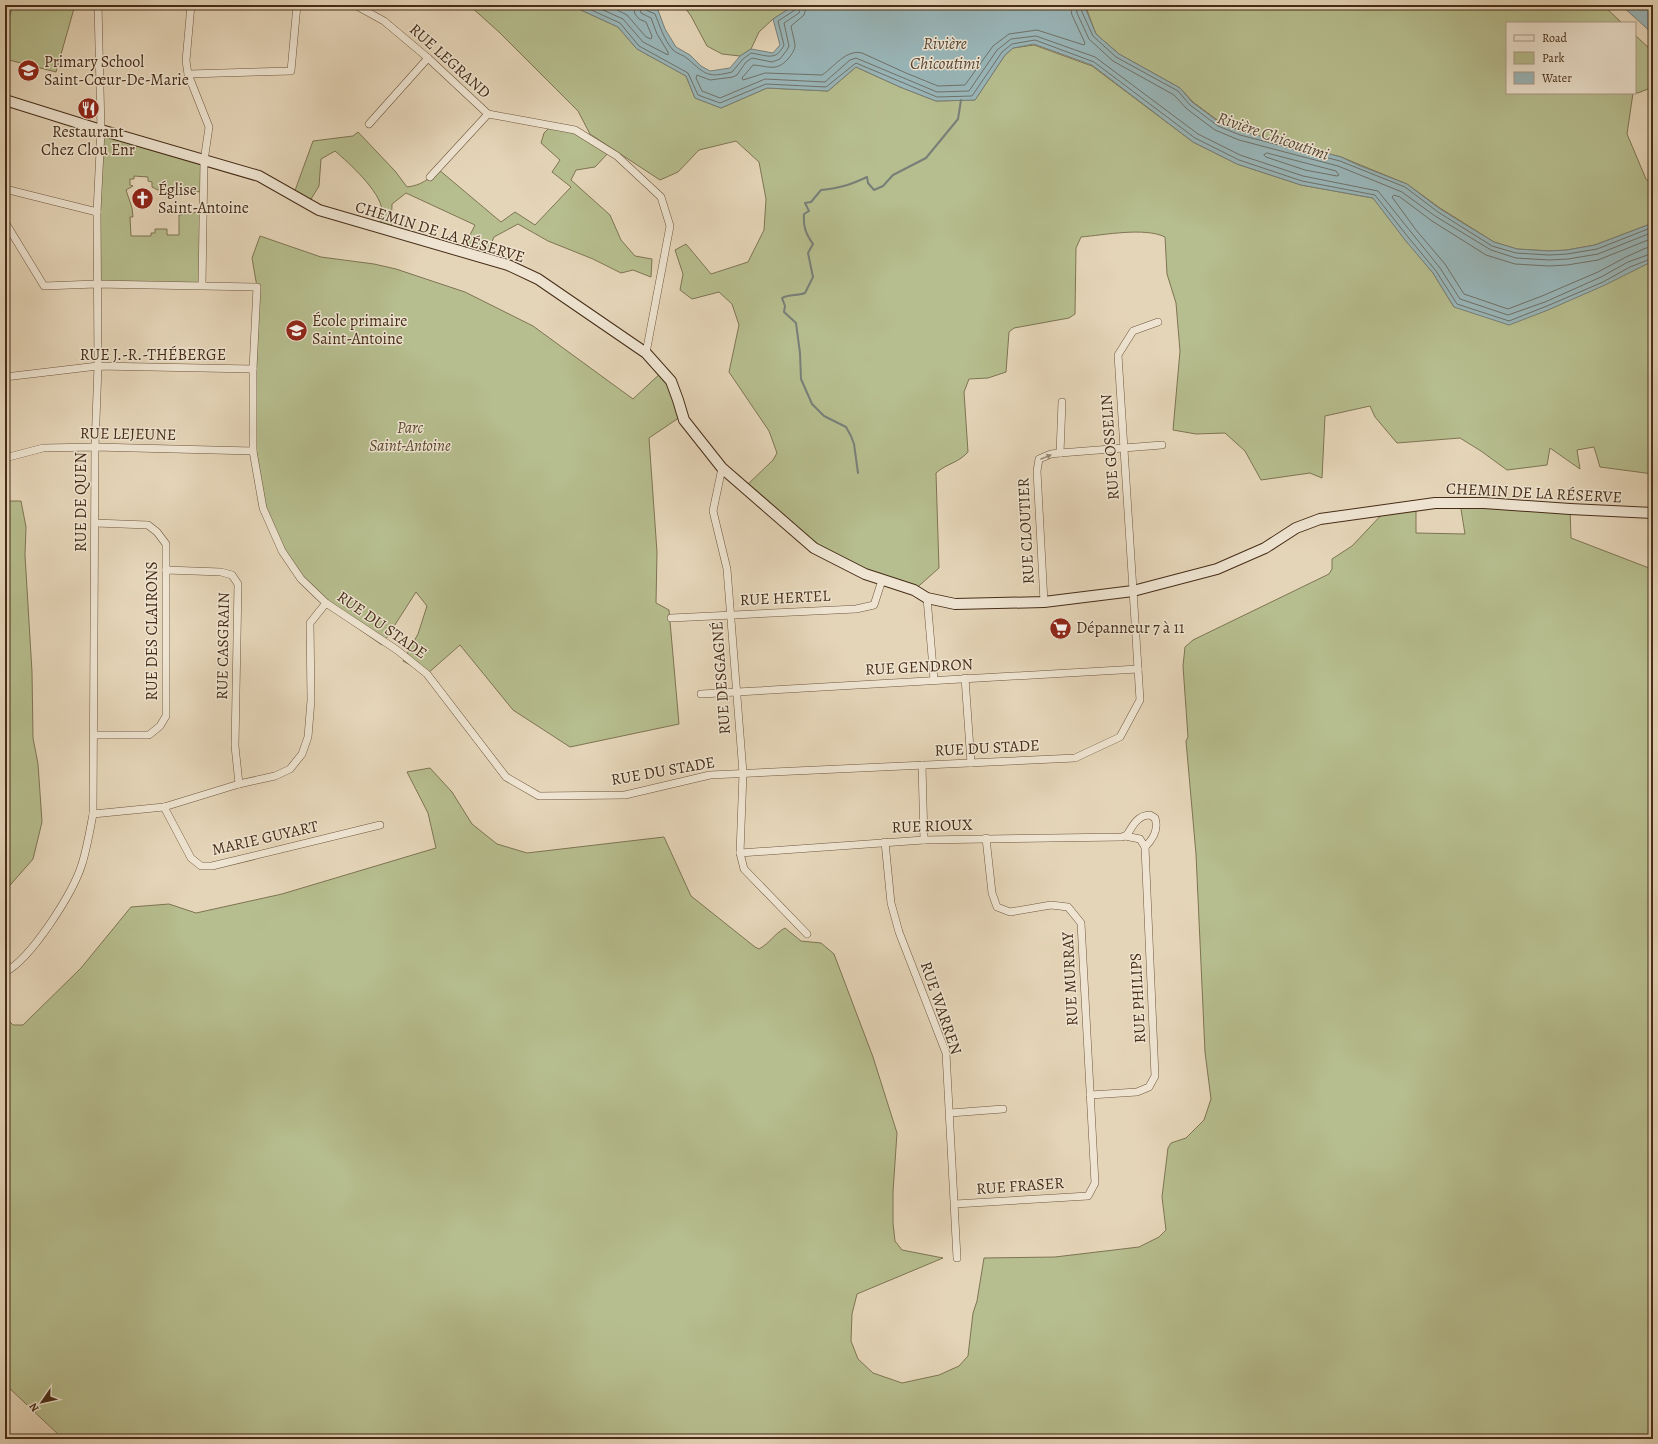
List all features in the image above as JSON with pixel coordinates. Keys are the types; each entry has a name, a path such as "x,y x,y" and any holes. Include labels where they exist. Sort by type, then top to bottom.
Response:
{"street":[{"name":"RUE DE QUEN","path":"5,972 10,970 32,949 69,895 82,865 93,814 95,735 95,447 98,366 96,284 97,212 101,130 98,5"},
{"path":"5,222 44,286 96,284 202,285 204,161 209,127 188,74 186,61 191,5"},
{"path":"188,74 291,71 297,5"},
{"name":"RUE LEGRAND","path":"355,5 384,21 428,58 488,114 575,130 617,156 661,197 670,226 646,353"},
{"path":"369,124 428,58"},
{"name":"CHEMIN DE LA RÉSERVE","path":"5,100 101,130 180,152 204,161 259,176 319,210 508,265 538,280 646,353 671,381 684,420 722,468 814,548 865,574 914,590 927,598 955,604 1044,602 1133,591 1217,569 1265,548 1296,528 1320,519 1435,503 1653,513"},
{"path":"430,178 488,114"},
{"path":"5,189 97,212"},
{"name":"RUE DU STADE","path":"202,285 257,287 253,369 253,451 263,508 282,551 301,579 326,604 397,650 427,674 506,777 539,796 626,795 710,775 1075,758 1120,737 1140,700 1133,591"},
{"name":"RUE GOSSELIN","path":"1133,591 1118,355 1133,331 1158,322"},
{"name":"RUE J.-R.-THÉBERGE","path":"5,377 98,366 253,369"},
{"path":"1062,402 1060,453 1162,445"},
{"name":"RUE LEJEUNE","path":"5,458 43,448 95,447 253,451"},
{"name":"RUE CLOUTIER","path":"1044,602 1037,471 1039,459 1051,454 1060,453"},
{"name":"RUE DESGAGNÉ","path":"722,468 713,511 727,569 743,773 740,853 744,869 807,934"},
{"name":"RUE DES CLAIRONS","path":"95,524 148,525 166,544 166,716 160,726 149,735 95,735"},
{"name":"RUE CASGRAIN","path":"166,570 222,572 232,575 238,584 235,746 239,784"},
{"name":"RUE HERTEL","path":"671,618 856,609 874,604 882,580"},
{"path":"927,598 934,680"},
{"path":"93,814 164,807 239,784 258,781 290,769 302,754 308,737 310,717 310,623 326,604"},
{"name":"RUE GENDRON","path":"701,694 1138,669"},
{"path":"965,678 971,763"},
{"path":"922,765 924,840"},
{"name":"MARIE GUYART","path":"164,807 191,858 200,866 212,866 380,825"},
{"path":"1126,836 1137,820 1144,815 1150,815 1155,818 1157,829 1152,839 1145,847"},
{"name":"RUE RIOUX","path":"740,853 886,842 986,838 1126,836 1140,839 1145,847"},
{"name":"RUE MURRAY","path":"986,838 992,893 997,907 1010,912 1051,905 1068,907 1081,923 1095,1183 1088,1196"},
{"name":"RUE WARREN","path":"886,842 891,903 899,932 946,1053 957,1258"},
{"name":"RUE PHILIPS","path":"1090,1095 1137,1092 1149,1087 1155,1076 1145,847"},
{"path":"950,1113 1003,1109"},
{"name":"RUE FRASER","path":"955,1204 1088,1196"}],"green space":[{"name":"Primary School Saint-Cœur-De-Marie","path":"13,5 75,5 56,72 5,59 5,32"},
{"path":"469,5 570,5 618,27 637,49 686,76 695,98 721,108 767,88 828,91 856,67 936,101 975,100 1005,55 1013,48 1034,45 1092,66 1193,142 1237,164 1301,185 1373,198 1433,273 1454,307 1632,271 1653,261 1653,474 1600,467 1594,447 1577,450 1580,469 1550,448 1547,465 1507,470 1460,438 1397,443 1375,417 1370,406 1325,416 1322,478 1310,473 1261,480 1245,451 1225,433 1196,434 1173,430 1180,351 1176,303 1167,274 1165,237 1147,232 1136,232 1081,237 1076,248 1075,314 1069,318 1014,328 1009,332 1006,372 988,378 969,379 964,392 968,452 960,459 936,473 939,568 912,592 814,548 743,489 773,460 777,453 769,431 729,372 739,325 732,304 719,292 692,299 680,290 683,274 675,250 686,244 711,274 748,262 764,230 766,199 759,162 736,141 699,150 678,172 660,180 590,134 578,111 500,33"},
{"path":"683,5 795,5 773,19 759,32 751,49 740,56 722,54 707,46 691,16"},
{"path":"1085,5 1603,5 1621,22 1506,22 1506,94 1633,94 1627,134 1646,179 1653,184 1653,223 1595,245 1567,250 1549,251 1517,249 1494,242 1440,208 1407,184 1341,157 1241,131 1220,122 1193,102 1180,88 1119,54 1096,34"},
{"path":"1636,36 1653,52 1653,87 1638,93 1636,92"},
{"path":"551,126 575,130 610,151 595,167 576,170 571,180 610,215 621,240 635,256 652,259 651,277 633,270 621,273 593,259 548,241 518,224 494,237 485,258 462,251 475,225 406,193 392,204 391,232 380,229 382,210 376,194 363,178 335,151 321,159 319,186 308,204 293,196 313,141 353,136 358,132 395,171 407,187 417,185 424,181 438,169 501,222 515,212 535,225 571,187 552,172 560,160 541,143 544,133"},
{"path":"101,130 204,161 204,192 158,190 152,187 152,182 148,181 148,177 134,176 134,179 130,179 130,185 133,186 126,190 132,208 133,217 130,217 131,236 151,236 151,233 155,233 155,229 167,229 167,235 179,235 179,215 204,211 202,285 96,284"},
{"name":"Parc Saint-Antoine","path":"260,236 321,257 374,264 396,269 465,292 533,326 633,399 663,371 683,415 649,438 657,552 656,603 669,610 679,724 570,747 513,710 460,645 427,674 403,661 418,634 427,606 416,592 382,645 326,606 275,543 255,481 257,287 252,258"},
{"path":"5,501 21,501 26,527 25,555 32,672 33,738 38,764 42,822 33,859 5,891"},
{"path":"1460,503 1570,509 1571,538 1649,568 1653,565 1653,1439 61,1439 61,1437 5,1384 5,1017 13,1025 23,1025 81,968 131,907 169,904 196,913 282,894 436,848 428,813 407,772 430,768 452,792 472,824 497,844 527,853 664,837 691,896 755,947 759,949 763,947 785,928 801,941 821,943 834,954 873,1057 897,1133 893,1192 893,1223 895,1241 902,1250 943,1258 857,1294 852,1314 851,1341 858,1359 873,1373 902,1383 939,1375 959,1366 968,1356 973,1313 977,1301 984,1258 1055,1257 1139,1247 1159,1237 1166,1230 1162,1197 1168,1148 1171,1143 1186,1138 1204,1120 1211,1099 1205,1052 1196,854 1186,741 1188,737 1183,666 1185,647 1193,640 1329,574 1332,569 1332,559 1352,546 1386,510 1416,506 1416,533 1465,534"}],"water":[{"name":"Rivière Chicoutimi","path":"570,5 643,5 658,10 665,29 676,47 690,55 701,66 710,71 730,68 740,56 751,49 773,53 780,45 773,19 795,5 1084,5 1096,34 1119,54 1180,88 1192,102 1220,123 1241,131 1341,157 1407,184 1440,209 1494,242 1517,249 1549,251 1567,250 1595,245 1653,223 1653,261 1605,285 1509,325 1454,307 1433,273 1405,240 1373,198 1301,185 1237,164 1193,142 1092,65 1034,44 1013,48 1005,55 975,100 936,101 856,67 828,91 767,88 721,108 695,98 686,76 637,49 618,27"},
{"path":"1621,5 1653,5 1653,34"}],"waterway":[{"path":"858,473 854,444 846,427 824,416 812,404 801,379 800,353 796,323 784,312 785,306 782,298 805,293 813,277 808,253 813,244 805,227 804,214 809,211 805,203 811,202 821,190 845,186 867,177 868,183 874,190 883,186 893,175 926,158 958,119 961,100"}],"place":[{"name":"Primary School Saint-Cœur-De-Marie","path":"29,71"},
{"name":"Restaurant Chez Clou Enr","path":"88,109"},
{"name":"Église Saint-Antoine","path":"142,199"},
{"name":"École primaire Saint-Antoine","path":"296,330"},
{"name":"Dépanneur 7 à 11","path":"1061,628"}]}
